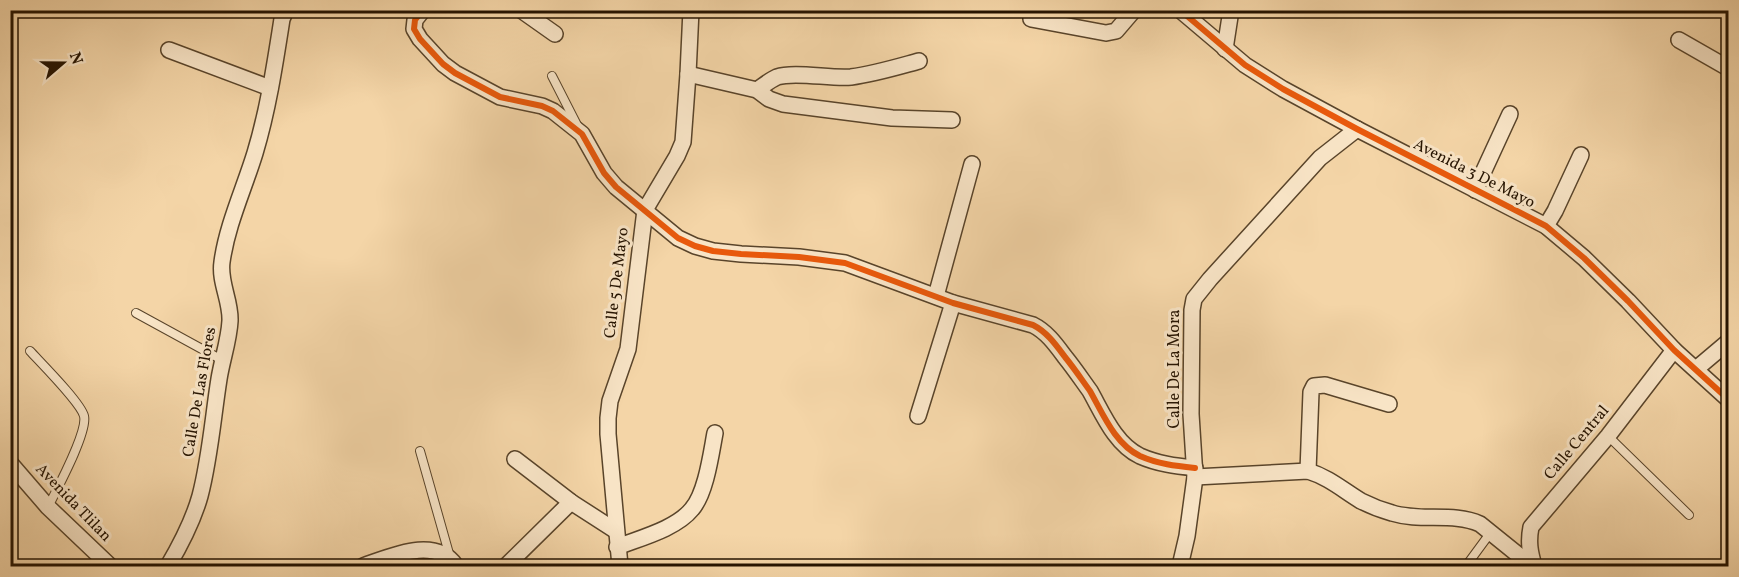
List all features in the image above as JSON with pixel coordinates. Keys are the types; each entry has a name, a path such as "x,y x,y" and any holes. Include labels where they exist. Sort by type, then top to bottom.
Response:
{"street":[{"name":"Calle De Las Flores","path":"168,567 183,540 200,496 231,319 222,275 224,252 255,152 270,88 282,19 286,10"},
{"path":"423,10 415,20 414,29 443,64 500,97 542,106 553,111 582,134 604,173 616,187 678,238 713,251 799,257 845,263 953,303 1040,328 1052,339 1077,373 1121,442 1139,456 1195,472 1308,471 1320,475 1363,501 1395,514 1423,518 1460,517 1480,524 1533,567"},
{"path":"521,10 555,34"},
{"name":"Calle 5 De Mayo","path":"620,567 615,531 608,418 610,401 628,349 645,210 683,142 691,10"},
{"path":"1031,19 1106,33 1116,31 1134,10"},
{"name":"Avenida 3 De Mayo","path":"1180,10 1245,65 1283,89 1546,226 1584,258 1674,350 1728,399"},
{"path":"1225,49 1231,10"},
{"path":"1679,40 1728,68"},
{"path":"169,50 270,88"},
{"path":"757,90 776,78 787,75 849,77 919,61"},
{"path":"688,74 757,90 769,99 783,104 892,118 951,120"},
{"path":"1475,190 1510,114"},
{"name":"Calle De La Mora","path":"1180,567 1187,536 1195,472 1191,414 1194,299 1320,158 1357,129"},
{"path":"1546,226 1581,154"},
{"path":"936,296 972,164"},
{"path":"918,416 953,303"},
{"path":"1695,369 1728,342"},
{"name":"Calle Central","path":"1533,567 1528,538 1531,527 1608,436 1674,350"},
{"path":"1308,471 1311,392 1314,386 1325,385 1389,404"},
{"path":"617,547 657,532 680,520 693,509 702,490 715,433"},
{"path":"515,459 571,502 615,531"},
{"name":"Avenida Tlilan","path":"10,463 48,507 110,567"},
{"path":"506,567 571,502"},
{"path":"363,567 404,552 418,550 432,551 453,563"}],"lane":[{"path":"552,76 582,134"},
{"path":"136,313 222,360"},
{"path":"30,351 74,400 84,415 83,430 48,507"},
{"path":"1608,436 1689,515"},
{"path":"420,451 453,563"},
{"path":"1466,567 1491,532"}],"cycle path":[{"path":"423,10 415,20 414,29 443,64 500,97 542,106 553,111 582,134 604,173 616,187 678,238 713,251 799,257 845,263 953,303 1033,325 1051,339 1072,365 1090,391 1110,428 1123,444 1147,459 1195,468"},
{"path":"1180,10 1245,65 1283,89 1546,226 1584,258 1674,350 1728,399"}]}
